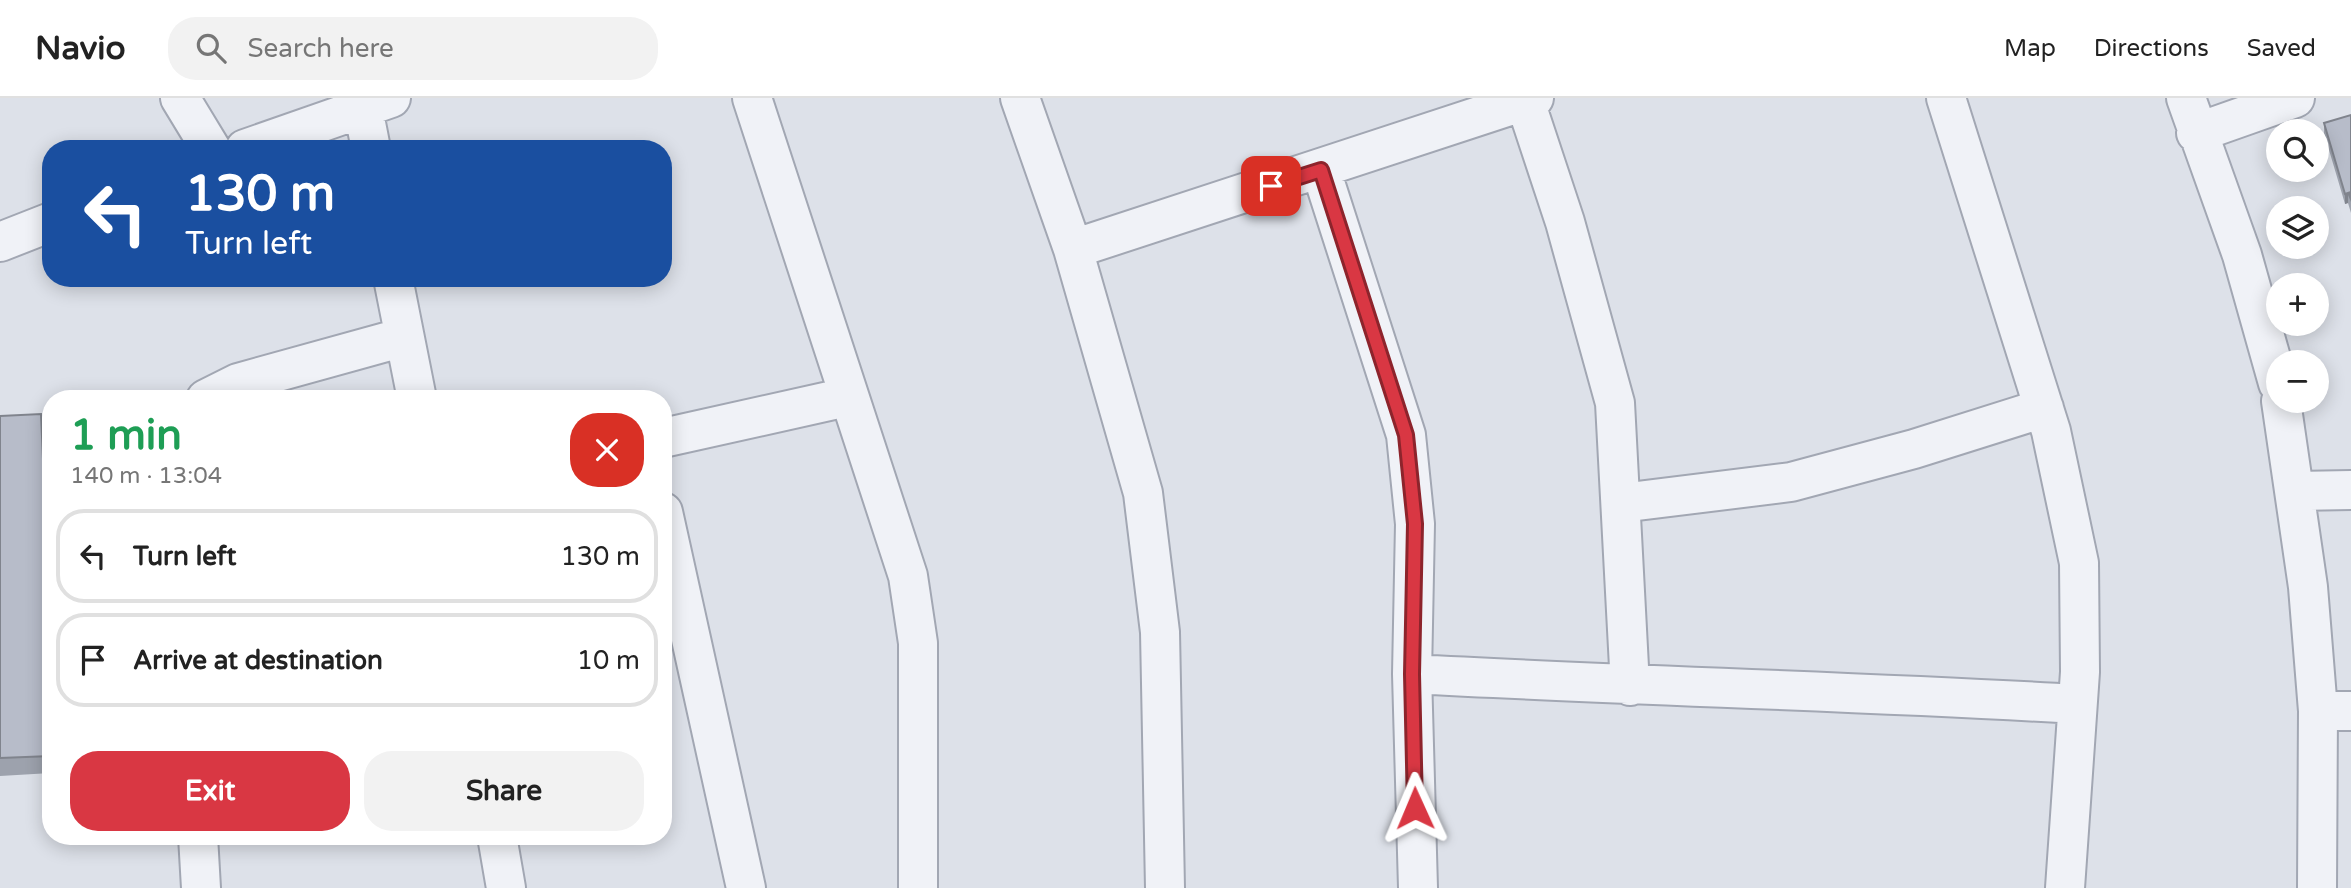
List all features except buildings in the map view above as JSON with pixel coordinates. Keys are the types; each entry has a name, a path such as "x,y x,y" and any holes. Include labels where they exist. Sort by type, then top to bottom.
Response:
{"street":[{"path":"180,98 206,140"},
{"path":"752,98 847,397 908,576 919,643 918,888"},
{"path":"1020,98 1073,249 1143,493 1160,632 1165,888"},
{"path":"1946,98 2044,408 2079,563 2080,672 2065,888"},
{"path":"2269,350 2242,255 2191,115 2295,98"},
{"path":"1073,249 1321,170 1530,99 1615,403 1630,686"},
{"path":"271,140 377,103 371,140"},
{"path":"1321,170 1406,435 1415,524 1412,674 1418,888"},
{"path":"0,242 42,226"},
{"path":"395,287 415,390"},
{"path":"224,390 238,383 404,337"},
{"path":"672,436 847,397"},
{"path":"1621,503 1791,482 1914,449 2044,408"},
{"path":"2283,413 2335,711 2316,888"},
{"path":"2296,491 2351,490"},
{"path":"672,553 746,888"},
{"path":"1412,674 1630,686 1837,690 2077,704"},
{"path":"199,845 201,888"},
{"path":"499,845 506,888"}],"route":[{"path":"1271,186 1321,170 1406,435 1415,524 1412,674 1415,808"}]}
